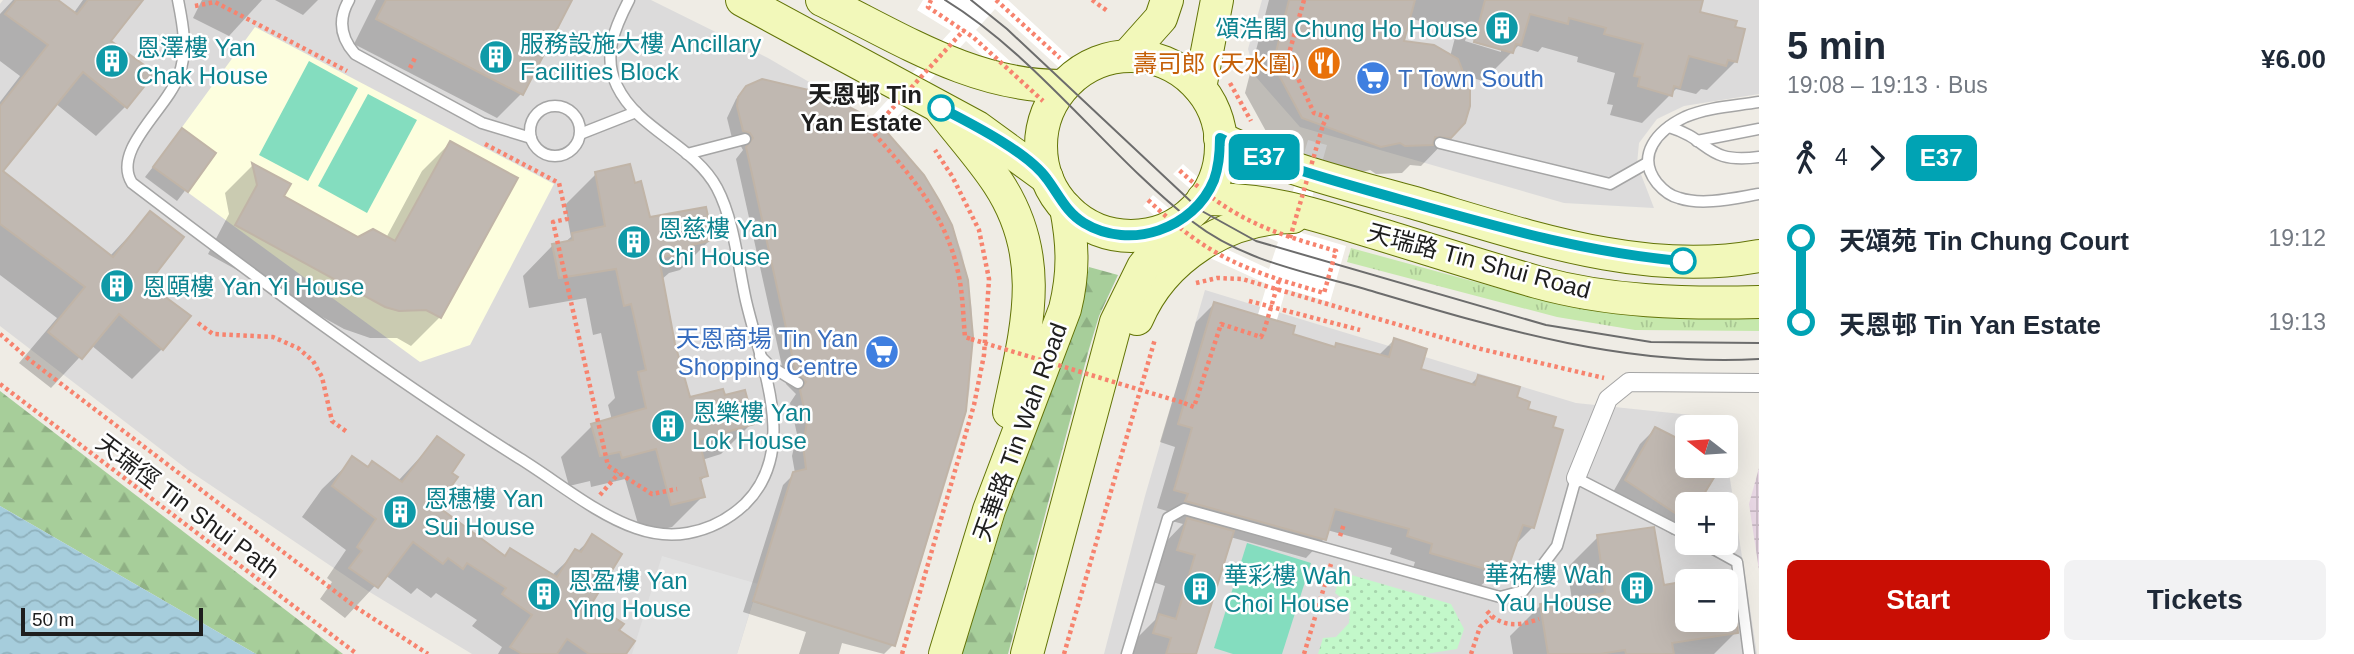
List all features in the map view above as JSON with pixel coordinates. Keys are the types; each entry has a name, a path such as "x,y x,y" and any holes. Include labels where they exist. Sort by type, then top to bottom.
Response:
{"main road":[{"path":"742,0 977,127 1046,178 1066,208 1085,223 1107,233 1131,236 1155,233 1178,223"},
{"path":"822,0 978,75 1020,84 1056,83 1103,61 1128,55 1155,59 1214,83"},
{"path":"1128,55 1161,18 1167,0"},
{"path":"1027,654 1116,321 1143,267 1178,223 1203,199 1220,159 1214,83 1217,0"},
{"path":"1046,178 1041,139 1056,83"},
{"path":"939,107 998,182 1011,205 1028,255 1030,309 989,510"},
{"name":"天瑞路 Tin Shui Road","path":"1220,138 1305,172 1545,240 1657,259 1754,258"},
{"name":"天瑞路 Tin Shui Road","path":"1203,199 1261,201 1540,283 1590,293 1682,302 1759,302"},
{"name":"天華路 Tin Wah Road","path":"945,654 989,510 1065,309 1070,288 1073,244 1066,208"},
{"path":"1059,529 1136,322 1155,288 1172,268 1213,237 1236,227 1283,217 1332,220"}],"street":[{"path":"1576,478 1608,399 1629,382 1759,383"}],"lane":[{"path":"349,0 344,9 342,30 344,39 355,54 482,123 531,138"},
{"path":"179,5 184,46 181,69 172,91 128,154 125,168 132,183 304,314 465,425 618,520 651,533 687,533 722,522 748,500 767,472 775,445 774,421 722,199 708,175 636,112 616,85 610,61 614,33 629,0"},
{"path":"1759,102 1698,112 1669,127 1649,148 1647,163 1652,177 1663,191 1679,198 1703,201 1759,194"},
{"path":"549,106 565,107 577,118 580,134 572,149 557,156 540,151 531,138 531,121 536,114 549,106"},
{"path":"580,134 636,112"},
{"path":"1669,127 1685,132 1713,155 1731,159 1759,157"},
{"path":"1697,141 1759,129"},
{"path":"687,154 745,139"},
{"path":"1440,143 1610,184 1647,163"},
{"path":"758,354 770,366 798,383"},
{"path":"1127,654 1168,518 1184,509 1500,597 1523,591 1556,546 1576,478 1675,529"},
{"path":"1724,555 1737,562 1749,654"}],"path":[{"path":"931,0 928,7 1056,83"},
{"path":"996,0 1056,83"},
{"path":"1091,0 1109,12"},
{"path":"1290,237 1326,117 1314,113 1288,57 1304,0"},
{"path":"179,5 215,2 357,77"},
{"path":"964,30 871,130 912,176 940,220 958,272 965,337 1194,407 1221,324 1261,337 1279,280"},
{"path":"1214,83 1254,124"},
{"path":"887,96 905,112"},
{"path":"474,138 559,183 567,219 553,222 608,466 652,494 677,489"},
{"path":"902,654 974,405 984,355 989,279 979,230 952,176 930,142"},
{"path":"1307,151 1320,155"},
{"path":"1148,200 1203,247 1245,268 1324,293 1336,251 1261,228 1226,210 1178,169"},
{"path":"1189,285 1217,278 1242,279 1481,349 1629,382"},
{"path":"1249,302 1360,330"},
{"path":"198,323 213,334 273,337 298,348 313,362 322,377 332,421 347,432"},
{"path":"1064,654 1158,333"},
{"path":"0,334 31,361 357,608 428,654"},
{"name":"天瑞徑 Tin Shui Path","path":"0,384 357,654"},
{"path":"1304,654 1344,524"},
{"path":"1471,654 1480,627 1492,617"}],"shaded area":[{"name":"天恩邨 Tin Yan Estate","path":"3,0 651,0 768,58 871,118 906,152 939,200 962,252 972,309 970,388 961,433 895,646 753,602 737,654 472,654 368,591 188,470 0,326 0,4"},
{"path":"1262,0 1759,0 1759,94 1684,106 1657,119 1639,143 1637,164 1654,208 1564,203 1300,127 1256,77 1248,49"},
{"path":"255,27 554,184 470,345 420,362 153,167"},
{"path":"1205,290 1576,403 1691,415 1675,415 1675,478 1730,478 1732,492 1675,492 1675,555 1738,555 1738,531 1757,654 1104,654 1145,496"},
{"path":"1759,468 1759,570 1749,504"},
{"path":"662,556 758,584 737,654 632,654"}],"green space":[{"path":"309,61 358,88 308,181 259,155"},
{"path":"368,94 417,120 367,213 318,186"},
{"path":"1351,248 1560,305 1636,316 1759,316 1759,331 1635,330 1557,317 1347,262"},
{"path":"1089,267 1118,275 1099,316 1089,349 1008,654 962,654 1005,515 1080,314"},
{"path":"0,391 343,654 256,654 0,506"},
{"path":"1247,543 1311,563 1282,654 1233,654 1214,648"},
{"path":"1341,572 1451,604 1464,629 1457,649 1425,654 1318,654 1323,638 1336,637 1349,623 1350,604 1335,593"}],"water":[{"path":"0,506 256,654 0,654"}],"pier":[{"path":"923,0 1008,0 1077,64 1067,75 995,9 976,30 1048,96 1038,106 966,41 885,130 871,118 951,31 917,10"},
{"path":"1308,140 1327,145 1302,233 1346,246 1330,302 1286,289 1273,333 1254,328 1267,284 1199,253 1143,206 1153,195 1207,240 1269,269 1278,242 1222,216 1173,174 1183,164 1214,192 1282,228"}],"building":[{"path":"16,0 58,0 77,14 88,0 143,0 111,41 155,73 127,108 83,72 3,171 113,257 150,211 184,237 148,284 191,316 163,350 119,314 82,359 48,332 85,287 0,224 0,106 48,45 5,14"},
{"name":"服務設施大樓 Ancillary Facilities Block","path":"386,0 572,0 523,95 376,19"},
{"name":"T Town South","path":"1289,0 1415,0 1404,41 1434,45 1458,59 1470,90 1470,106 1465,123 1451,138 1435,137 1433,145 1405,146 1400,143 1381,147 1302,118 1273,64"},
{"path":"1485,0 1703,0 1700,12 1737,21 1735,27 1745,29 1737,62 1728,60 1726,66 1689,56 1680,88 1674,86 1672,96 1638,86 1640,77 1634,76 1643,44 1604,34 1606,28 1569,18 1568,24 1530,14 1521,45 1516,44 1513,53 1474,42"},
{"name":"天恩商場 Tin Yan Shopping Centre","path":"762,79 821,93 871,118 885,130 924,175 939,200 952,225 968,280 973,337 966,411 895,646 753,601 793,472 806,469 803,445 807,422 800,390 806,382 796,373 746,147 753,138 750,133 743,131 737,106 738,97 746,86"},
{"path":"182,128 216,153 188,192 153,167"},
{"path":"450,141 518,178 441,318 426,310 399,311 385,307 235,225 257,185 252,163 291,184 284,196 358,237 373,229 395,241"},
{"path":"630,164 635,183 641,181 650,217 706,207 713,240 692,245 693,251 659,258 675,344 690,397 723,389 725,395 745,390 754,424 699,440 708,476 700,478 705,497 671,505 656,449 622,458 620,452 600,456 591,424 646,408 638,372 646,370 631,304 624,306 616,269 559,278 552,244 573,240 572,233 605,226 595,172"},
{"path":"1214,302 1295,326 1293,334 1335,347 1336,343 1389,357 1394,338 1427,349 1421,369 1475,385 1478,375 1520,387 1517,397 1530,402 1528,409 1556,417 1553,427 1563,430 1534,528 1523,525 1510,562 1495,572 1430,553 1432,544 1407,536 1409,529 1335,509 1326,540 1185,501 1188,494 1174,490 1192,428 1178,424"},
{"path":"1655,427 1675,437 1675,478 1714,478 1705,492 1675,492 1675,513 1625,480"},
{"path":"437,436 464,455 452,473 458,477 437,506 505,556 510,548 557,577 575,549 581,552 592,534 622,554 592,603 624,624 619,630 635,641 626,654 589,654 567,639 557,654 522,654 510,647 532,615 502,594 506,588 467,563 463,569 448,558 443,564 413,542 378,588 349,568 362,551 357,547 376,519 332,486 352,456 368,467 372,461 402,482"},
{"name":"華彩樓 Wah Choi House","path":"1187,518 1234,531 1196,654 1166,654 1171,638 1153,633 1159,614 1176,619 1195,555 1177,550"},
{"name":"華祐樓 Wah Yau House","path":"1654,527 1664,585 1675,583 1675,632 1738,633 1672,643 1674,654 1626,654 1625,650 1600,654 1548,654 1540,604 1605,593 1597,535"}],"tram line":[{"path":"945,0 1011,49 1161,196 1193,222 1233,247 1298,271 1559,341 1658,357 1759,359"},
{"path":"971,0 1007,29 1200,210 1256,241 1546,325 1651,342 1759,343"}],"bus line":[{"name":"E37","path":"941,108 1013,150 1046,178 1066,208 1085,223 1107,233 1131,236 1155,233 1178,223 1203,199 1214,180 1220,159 1220,138 1305,172 1545,240 1598,251 1683,261"}],"place":[{"name":"頌浩閣 Chung Ho House","path":"1502,28"},
{"name":"服務設施大樓 Ancillary Facilities Block","path":"496,57"},
{"name":"恩澤樓 Yan Chak House","path":"112,61"},
{"name":"壽司郎 (天水圍)","path":"1324,63"},
{"name":"T Town South","path":"1373,78"},
{"name":"天恩邨 Tin Yan Estate","path":"941,108"},
{"name":"恩慈樓 Yan Chi House","path":"634,242"},
{"name":"恩頤樓 Yan Yi House","path":"117,286"},
{"name":"天恩商場 Tin Yan Shopping Centre","path":"882,352"},
{"name":"恩樂樓 Yan Lok House","path":"668,426"},
{"name":"恩穗樓 Yan Sui House","path":"400,512"},
{"name":"華祐樓 Wah Yau House","path":"1637,588"},
{"name":"華彩樓 Wah Choi House","path":"1200,589"},
{"name":"恩盈樓 Yan Ying House","path":"544,594"}]}
